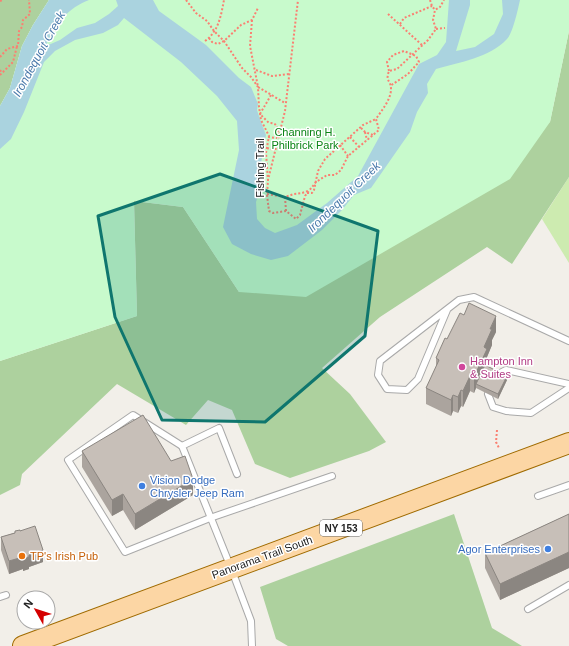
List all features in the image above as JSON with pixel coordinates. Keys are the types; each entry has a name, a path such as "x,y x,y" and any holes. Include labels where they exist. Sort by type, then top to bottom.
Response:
{"main road":[{"name":"Panorama Trail South","path":"23,646 569,443"}],"lane":[{"path":"447,310 418,379 407,390 387,389 378,375 380,361 459,300 474,297 569,341"},
{"path":"496,375 506,370 569,384"},
{"path":"488,394 493,407 506,411 531,413 569,388"},
{"path":"252,646 251,621 231,568 210,518 182,446 133,415 68,460 125,552 210,518 332,476"},
{"path":"182,446 219,428 237,474"},
{"path":"538,496 569,485"},
{"path":"528,609 569,585"}],"path":[{"path":"1,74 13,62 18,46 19,31 23,20 30,14 29,0"},
{"path":"186,0 196,13 207,21 224,41 242,68 258,87 286,104"},
{"path":"205,41 214,31 221,17 221,7 224,0"},
{"path":"263,180 268,180 285,111 298,0"},
{"path":"430,0 435,10"},
{"path":"436,29 433,20 435,10 440,7 444,0"},
{"path":"400,24 404,18 432,6"},
{"path":"209,38 212,42 218,44 224,41 241,25 252,20 258,8"},
{"path":"388,14 422,45"},
{"name":"Fishing Trail","path":"252,20 250,46 256,70 261,120 268,137 266,170 268,180 267,194 269,211 274,213 286,210 296,219 300,215 308,192 316,182 328,175 335,175 341,170 348,156 373,135"},
{"path":"389,71 397,69 428,40 436,29 445,28"},
{"path":"0,56 7,49 18,46"},
{"path":"316,182 318,171 325,159 361,127 376,119 388,101 391,91 386,78 389,71 387,62 393,55 404,51 416,56 419,62 416,66 408,74 390,86"},
{"path":"0,70 1,74"},
{"path":"256,70 272,76 289,74"},
{"path":"271,95 260,114 269,122 277,125 279,134"},
{"path":"365,132 373,135 379,130 376,119"},
{"path":"361,127 365,132 367,140"},
{"path":"268,137 278,138"},
{"path":"350,137 359,147"},
{"path":"340,145 348,156"},
{"path":"267,148 275,150"},
{"path":"267,194 285,197 308,192"},
{"path":"285,197 286,210"},
{"path":"497,430 496,442 499,448"}],"highlighted area":[{"path":"220,174 378,231 365,336 265,422 162,420 115,317 98,216"}],"green space":[{"path":"0,0 49,0 22,46 10,88 0,106"},
{"name":"Channing H. Philbrick Park","path":"49,0 569,0 569,31 550,122 510,179 306,297 239,292 183,207 134,201 137,316 0,361 0,106 10,88 22,46"},
{"path":"569,31 569,177 512,264 487,247 380,317 322,368 350,394 386,442 369,451 290,478 255,464 232,410 208,400 186,425 117,384 22,474 20,485 0,495 0,361 137,316 134,201 183,207 239,292 550,122"},
{"path":"569,177 569,263 542,219"},
{"path":"454,514 492,628 522,646 288,646 276,639 260,587"}],"water":[{"name":"Irondequoit Creek","path":"49,0 89,0 68,12 53,31 46,46 60,40 77,28 95,23 109,14 118,6 116,0 153,0 159,11 206,45 239,78 251,87 258,104 257,110 266,135 260,169 261,186 256,202 257,219 265,228 275,233 297,225 327,203 358,176 419,64 437,55 446,42 449,0 470,0 470,5 456,51 475,47 494,34 503,14 502,0 520,0 511,32 507,39 500,45 483,55 436,69 427,84 428,93 417,112 410,132 371,188 354,195 342,210 322,230 288,256 271,260 251,254 232,244 223,227 239,150 237,121 217,96 181,62 124,18 118,25 103,33 75,40 55,51 44,62 24,112 11,139 0,149 0,106 10,88 22,46"}],"building":[{"name":"Hampton Inn & Suites","path":"469,303 496,316 484,347 487,349 474,377 470,376 463,391 461,390 458,397 453,395 451,400 426,388 439,360 436,358 445,338 447,339 460,313 464,315"},
{"path":"485,365 507,376 498,394 476,384"},
{"name":"Vision Dodge Chrysler Jeep Ram","path":"143,415 171,461 185,456 193,479 135,514 123,494 112,500 82,451"},
{"path":"569,514 569,552 500,584 485,553"},
{"path":"35,526 43,550 29,555 29,557 9,561 1,537 15,533 15,531 20,531"}],"place":[{"name":"Hampton Inn & Suites","path":"462,367"},
{"name":"Vision Dodge Chrysler Jeep Ram","path":"142,486"},
{"name":"Agor Enterprises","path":"548,549"},
{"name":"TP's Irish Pub","path":"22,556"}]}
